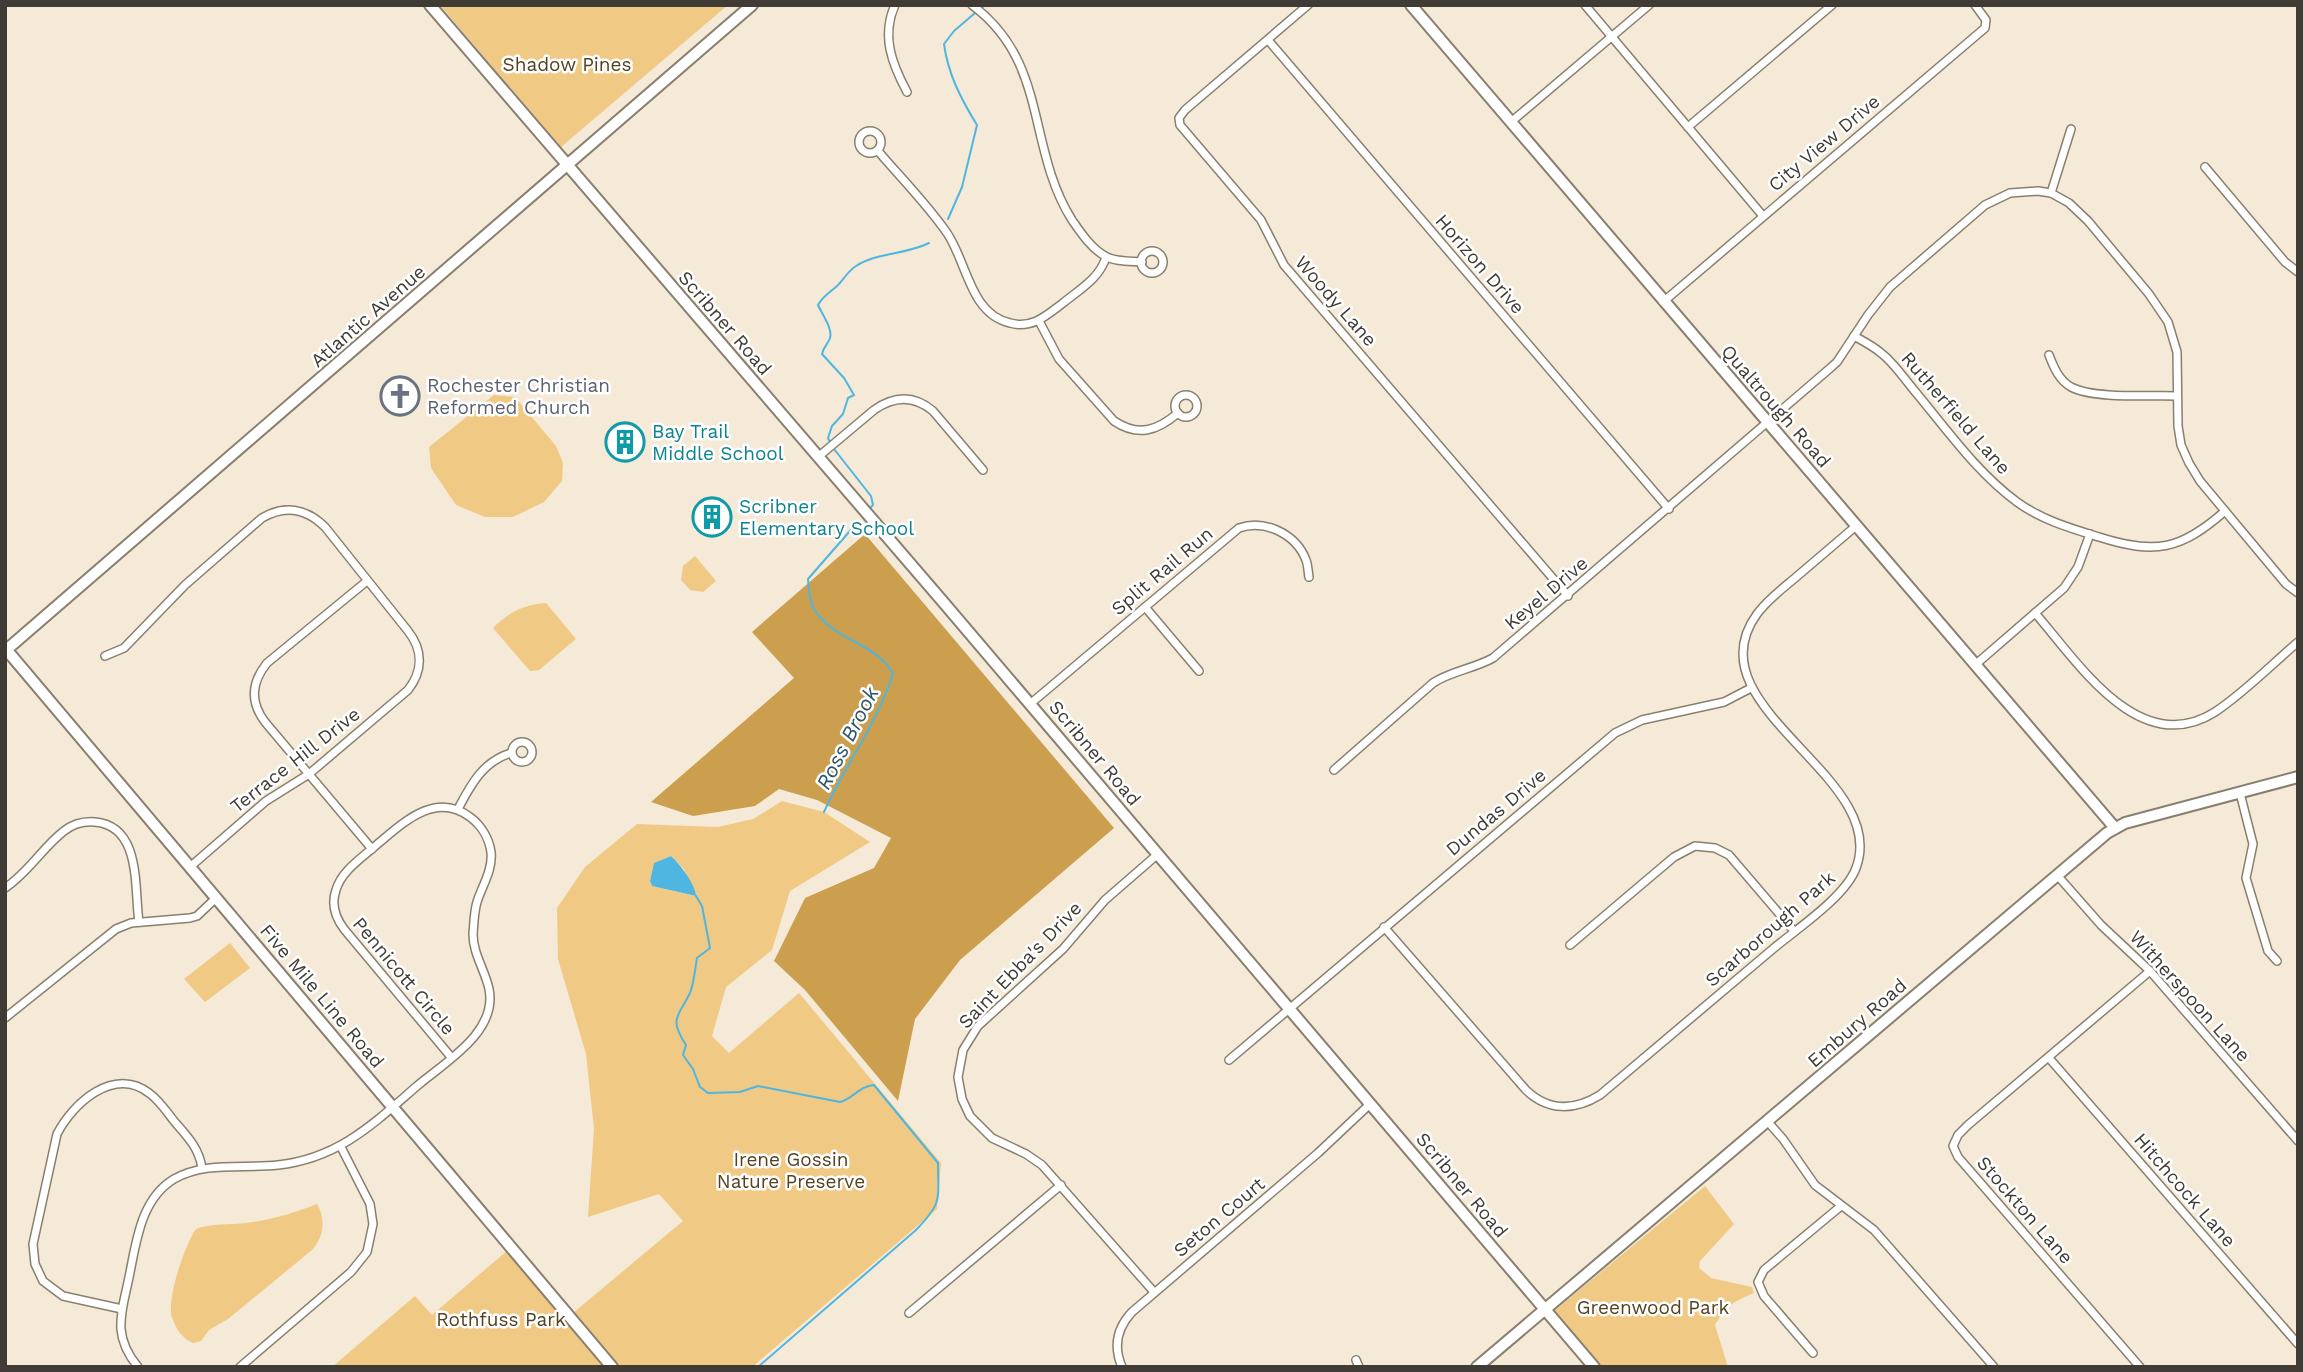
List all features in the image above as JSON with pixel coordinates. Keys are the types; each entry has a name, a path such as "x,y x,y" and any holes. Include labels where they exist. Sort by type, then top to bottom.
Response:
{"street":[{"name":"Scribner Road","path":"430,5 1594,1367"},
{"name":"Atlantic Avenue","path":"6,649 393,318 752,5"},
{"path":"895,5 888,33 890,54 907,92"},
{"path":"972,5 995,24 1016,54 1030,87 1046,159 1058,194 1079,230 1106,257 1142,262"},
{"name":"Woody Lane","path":"1308,5 1182,113 1179,118 1180,125 1261,220 1284,265 1568,596"},
{"name":"Qualtrough Road","path":"1411,5 2115,828"},
{"path":"1585,5 1763,216"},
{"path":"1511,122 1649,5"},
{"path":"1688,127 1832,5"},
{"name":"City View Drive","path":"1663,302 1985,28 1986,20 1975,5"},
{"name":"Horizon Drive","path":"1268,40 1668,509"},
{"path":"2071,129 2051,193 2069,203 2088,221 2160,308 2174,335 2181,445 2189,463 2225,512 2286,584 2298,593"},
{"path":"878,151 946,231 979,300 990,313 1011,324 1025,325 1039,321 1091,280 1100,271 1106,257"},
{"path":"2205,167 2285,262 2298,271"},
{"name":"Keyel Drive","path":"1334,770 1433,683 1493,658 1568,596 1837,362 1890,287 1985,205 2010,193 2051,193"},
{"path":"1039,321 1059,359 1123,428 1144,431 1161,426 1178,413"},
{"name":"Rutherfield Lane","path":"1854,336 1885,355 1979,466 2016,502 2055,524 2127,546 2150,548 2191,538 2225,512"},
{"path":"2049,355 2060,378 2082,391 2098,394 2177,396"},
{"path":"818,457 883,404 895,399 915,400 933,411 984,470"},
{"name":"Terrace Hill Drive","path":"105,656 124,648 196,575 262,518 281,510 300,511 317,520 414,639 420,656 418,675 401,696 309,774 266,801 190,867"},
{"name":"Split Rail Run","path":"1030,704 1230,534 1249,525 1270,527 1288,537 1306,559 1308,577"},
{"name":"Scarborough Park","path":"1384,927 1526,1090 1548,1105 1568,1107 1600,1096 1850,881 1860,857 1859,828 1848,804 1751,688 1745,671 1744,650 1750,626 1756,615 1774,596 1856,526"},
{"path":"1975,664 2071,579 2084,554 2090,534"},
{"path":"368,581 267,663 256,681 254,701 257,709 372,849"},
{"path":"1145,607 1199,671"},
{"path":"2035,613 2112,700 2133,715 2162,724 2196,720 2215,712 2298,642"},
{"name":"Five Mile Line Road","path":"6,649 612,1367"},
{"name":"Dundas Drive","path":"1229,1060 1615,733 1642,720 1724,702 1751,688"},
{"path":"458,809 479,774 499,758 511,753"},
{"name":"Embury Road","path":"1477,1367 2115,828 2143,818 2298,777"},
{"path":"2240,793 2253,844 2246,878 2268,951 2277,961"},
{"name":"Pennicott Circle","path":"202,1168 280,1165 341,1147 393,1106 451,1056 482,1028 488,1016 490,1001 488,986 473,941 476,906 489,869 491,850 481,827 458,809 439,806 421,811 351,867 339,881 334,898 336,916 344,929 451,1056"},
{"path":"6,886 28,871 66,829 78,824 99,822 119,833 129,846 134,866 139,922"},
{"path":"1570,945 1674,857 1696,846 1715,848 1730,855 1794,931"},
{"name":"Saint Ebba's Drive","path":"1154,1292 1061,1185 1035,1160 992,1138 970,1116 958,1077 962,1054 978,1026 1063,949 1108,897 1158,854"},
{"name":"Witherspoon Lane","path":"2057,875 2101,925 2150,971 2298,1141"},
{"path":"5,1018 123,925 190,918 216,898"},
{"name":"Stockton Lane","path":"2140,1367 1954,1152 1953,1146 1958,1135 2150,971"},
{"name":"Hitchcock Lane","path":"2049,1058 2298,1343"},
{"path":"122,1310 63,1297 43,1281 35,1264 33,1244 61,1125 69,1114 105,1086 133,1084 149,1092 163,1107 197,1150 202,1168 173,1180 155,1196 139,1230 122,1310 121,1332 138,1367"},
{"name":"Seton Court","path":"1122,1367 1117,1352 1120,1329 1132,1312 1318,1153 1370,1104"},
{"path":"1768,1122 1815,1185 1874,1230 1994,1367"},
{"path":"240,1367 352,1272 367,1252 373,1224 370,1203 341,1147"},
{"path":"909,1313 1061,1185"},
{"path":"1813,1353 1763,1296 1758,1282 1764,1270 1841,1206"}],"green space":[{"name":"Shadow Pines","path":"440,5 728,5 561,147"},
{"path":"494,395 515,397 556,446 563,463 562,481 544,502 513,517 485,517 456,505 431,468 429,447"},
{"path":"695,556 716,581 703,592 690,590 681,580 683,566"},
{"path":"546,603 576,639 539,670 530,671 493,628 517,610"},
{"name":"Irene Gossin Nature Preserve","path":"782,801 824,812 870,842 790,891 772,950 726,987 712,1036 729,1053 799,993 941,1163 937,1209 752,1367 618,1367 573,1313 683,1221 659,1194 588,1217 594,1129 586,1054 558,959 557,908 585,867 637,824 718,827 753,819","holes":["671,856 684,869 695,896 652,886 650,881 654,863"]},
{"path":"230,943 250,968 205,1002 184,979"},
{"name":"Greenwood Park","path":"1705,1186 1734,1224 1700,1261 1699,1268 1711,1278 1752,1287 1754,1293 1731,1305 1715,1325 1728,1367 1601,1367 1554,1311"},
{"path":"317,1204 322,1216 322,1228 312,1250 228,1319 209,1330 201,1341 193,1343 183,1336 172,1318 172,1299 182,1259 196,1229 264,1220"},
{"name":"Rothfuss Park","path":"508,1250 605,1367 332,1367 415,1296 432,1315"}],"shaded area":[{"path":"865,534 1114,828 960,960 915,1019 898,1101 805,990 774,961 805,898 874,868 891,838 817,800 779,789 755,806 693,816 651,802 794,678 752,632"}],"water":[{"path":"671,856 687,874 696,896 652,886 650,881 654,863"}],"waterway":[{"name":"Ross Brook","path":"948,219 962,187 977,125 956,86 944,44 954,31 975,13"},
{"name":"Ross Brook","path":"831,444 828,438 832,426 843,414 848,398 854,395 844,378 822,354 831,334 818,305 848,273 864,261 929,243"},
{"name":"Ross Brook","path":"834,449 871,496 873,505 869,509"},
{"name":"Ross Brook","path":"824,812 870,727 893,674 886,663 876,655 831,627 821,618 811,601 808,579 856,524"},
{"path":"696,896 702,906 710,948 697,958 690,993 676,1023 686,1045 683,1055 693,1069 700,1087 708,1093 740,1092 758,1086 840,1102 874,1085 938,1163 937,1200 925,1221 758,1367"}],"place":[{"name":"Rochester Christian Reformed Church","path":"400,396"},
{"name":"Bay Trail Middle School","path":"625,442"},
{"name":"Scribner Elementary School","path":"712,517"}]}
